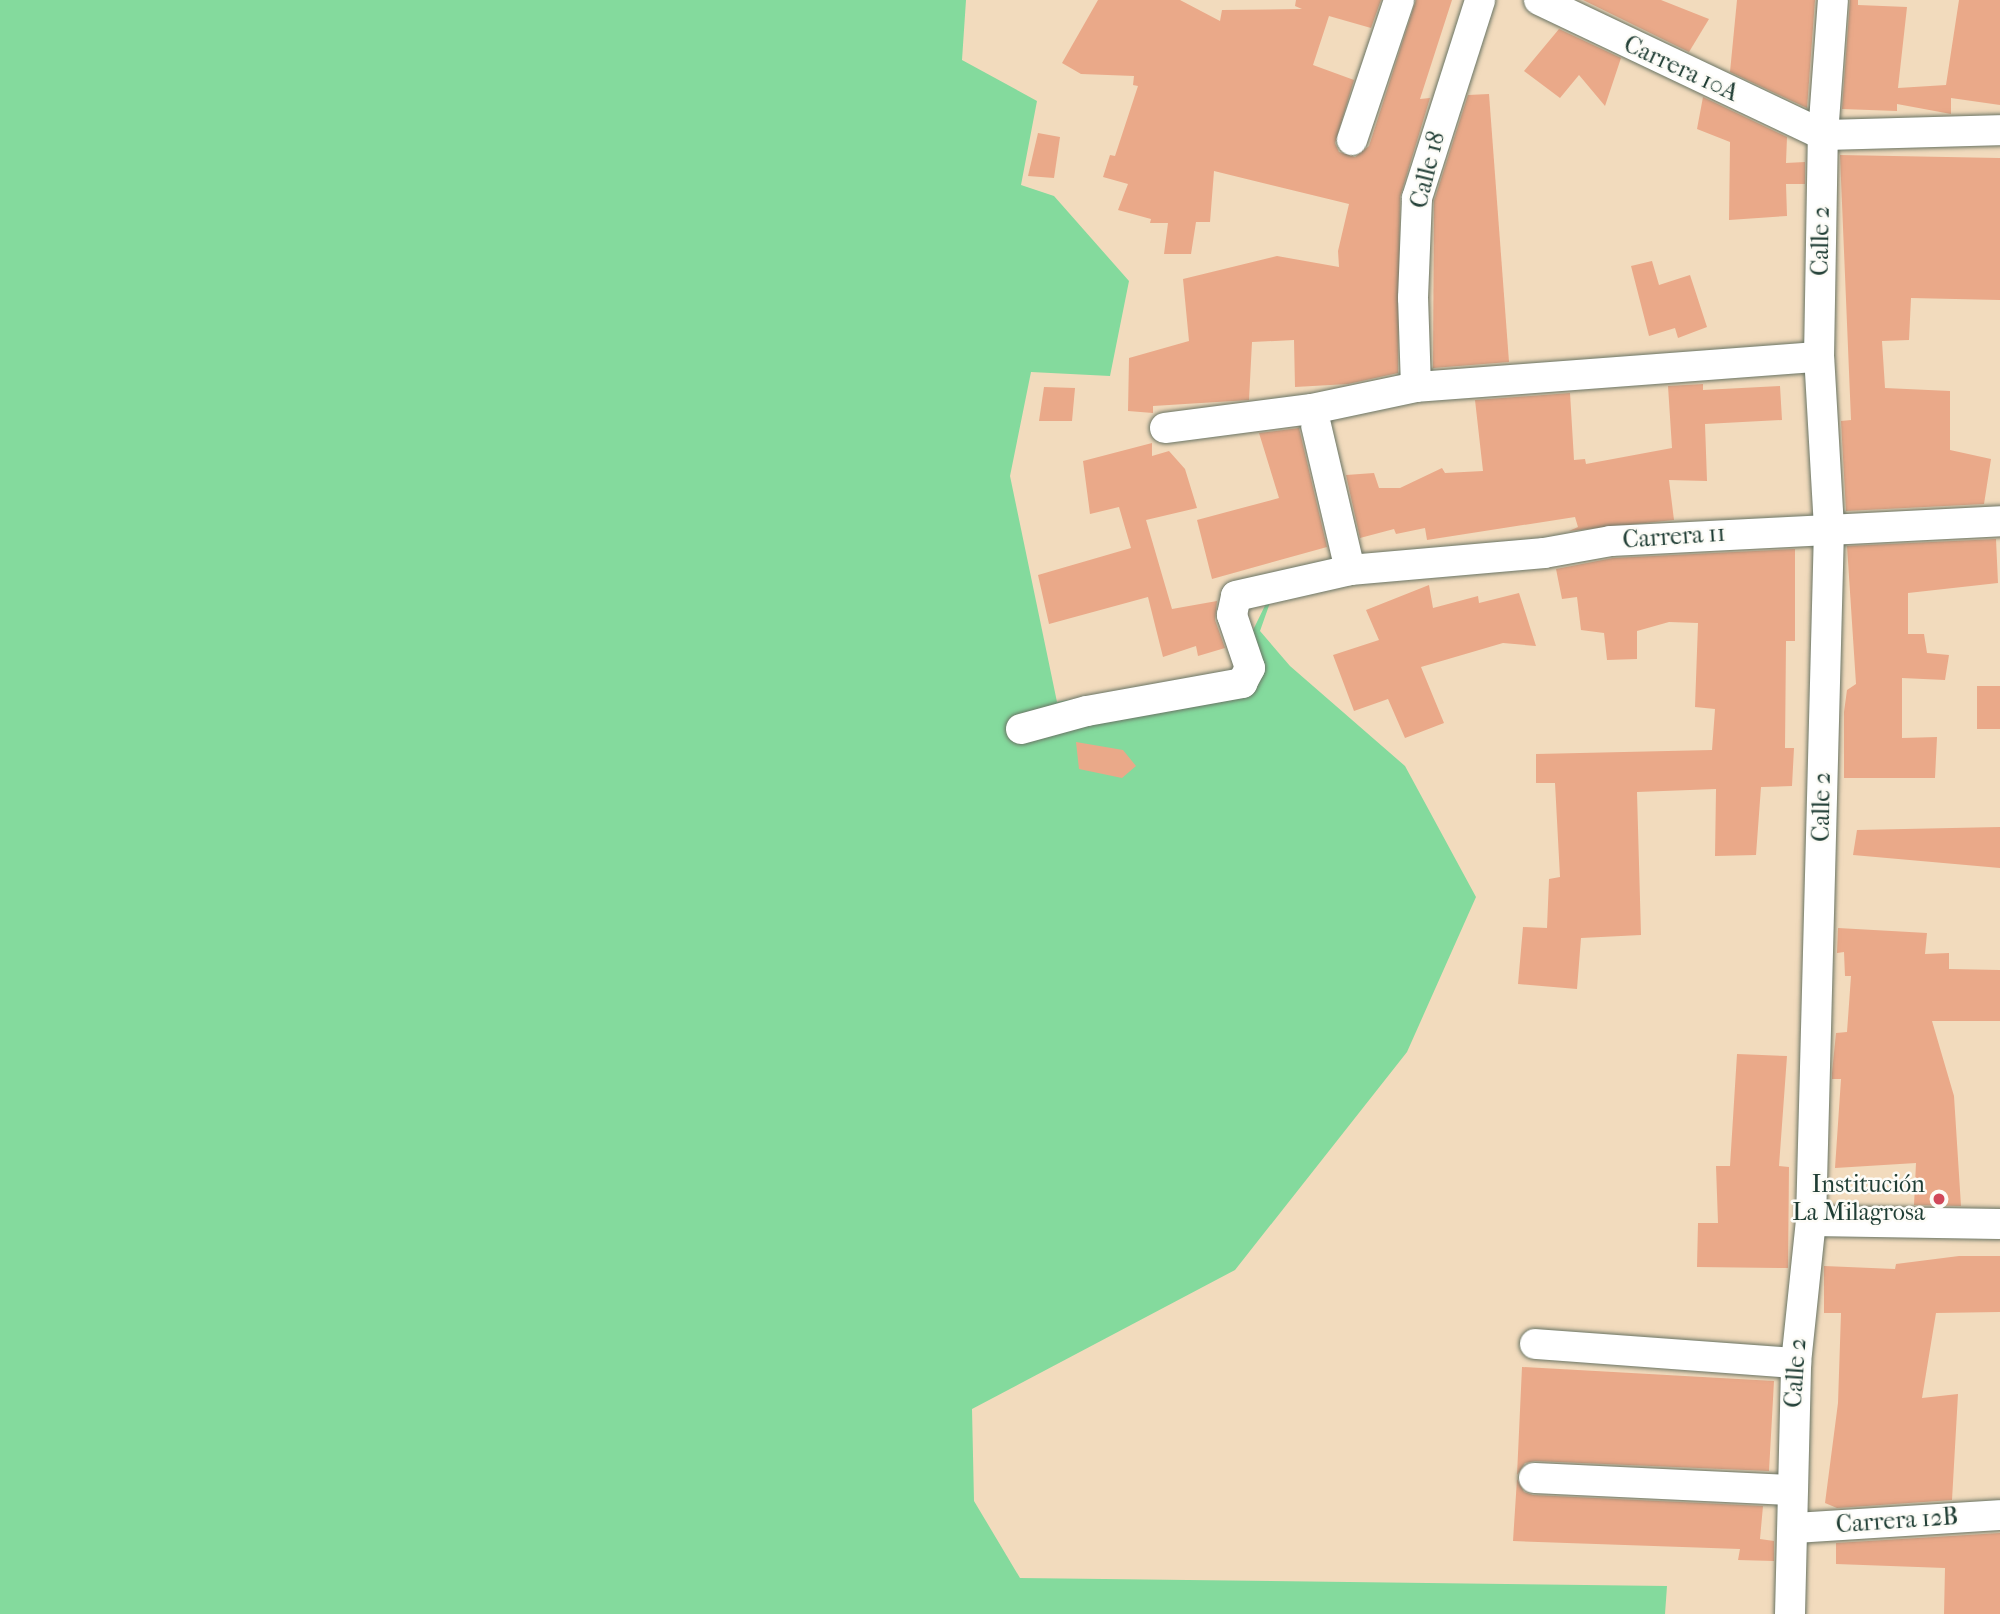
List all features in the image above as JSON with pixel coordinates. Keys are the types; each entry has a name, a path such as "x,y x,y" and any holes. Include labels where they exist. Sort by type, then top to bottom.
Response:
{"street":[{"path":"1352,140 1399,0"},
{"name":"Calle 18","path":"1416,387 1416,198 1480,0"},
{"name":"Carrera 10A","path":"1539,0 1823,135"},
{"name":"Calle 2","path":"1790,1614 1796,1363 1811,1221 1829,528 1819,358 1823,135 1833,0"},
{"path":"1823,135 2000,130"},
{"path":"1166,428 1312,409 1416,387 1819,358"},
{"path":"1316,425 1350,570"},
{"name":"Carrera 11","path":"1021,729 1087,710 1242,683 1250,667 1232,615 1236,596 1350,570 1544,553 1611,541 2000,521"},
{"path":"1811,1221 2000,1224"},
{"path":"1535,1344 1796,1363"},
{"path":"1534,1478 1791,1490"},
{"name":"Carrera 12B","path":"1794,1528 2000,1515"}],"green space":[{"path":"0,0 966,0 962,60 1037,101 1021,185 1054,196 1129,281 1110,376 1031,372 1010,476 1057,702 1233,671 1279,577 1260,631 1290,666 1405,766 1476,897 1407,1052 1235,1270 972,1409 974,1501 1020,1578 1667,1586 1665,1614 0,1614"}],"building":[{"path":"1098,0 1180,0 1220,21 1222,10 1302,9 1295,6 1296,0 1381,0 1371,28 1329,16 1313,65 1354,80 1335,143 1339,152 1355,157 1369,146 1416,0 1452,0 1420,99 1430,98 1400,197 1398,373 1348,384 1295,387 1294,340 1252,342 1249,400 1153,406 1153,413 1128,411 1129,358 1189,341 1183,279 1277,256 1339,267 1338,251 1349,204 1214,171 1210,222 1196,222 1191,254 1164,254 1168,223 1150,223 1151,219 1118,210 1128,184 1103,177 1110,155 1115,156 1138,86 1133,85 1134,76 1081,74 1062,63"},
{"path":"1583,0 1661,0 1709,19 1689,52"},
{"path":"1737,0 1815,0 1807,108 1730,72"},
{"path":"1850,0 1858,0 1858,5 1907,7 1898,88 1946,85 1959,0 2000,0 2000,105 1951,98 1951,114 1897,104 1897,111 1842,109"},
{"path":"1559,29 1621,58 1605,106 1579,75 1560,98 1524,71"},
{"path":"1489,94 1509,362 1433,368 1434,201 1468,95"},
{"path":"1703,97 1787,137 1786,163 1805,162 1805,184 1786,184 1787,216 1729,220 1730,142 1697,129"},
{"path":"1038,133 1060,137 1054,178 1028,176"},
{"path":"1840,155 2000,158 2000,300 1911,298 1909,340 1882,341 1885,388 1950,391 1950,450 1991,459 1984,504 1846,511 1841,421 1851,420"},
{"path":"1652,261 1659,285 1690,275 1707,327 1678,338 1675,328 1649,336 1631,266"},
{"path":"1703,384 1703,390 1780,386 1782,420 1705,424 1707,481 1669,480 1674,520 1569,531 1578,527 1575,517 1427,540 1425,528 1396,534 1394,529 1360,538 1346,475 1374,473 1379,488 1400,488 1442,468 1445,473 1483,471 1475,400 1570,393 1574,460 1585,459 1586,464 1672,448 1668,386"},
{"path":"1044,387 1075,388 1072,421 1039,421"},
{"path":"1299,428 1327,547 1212,579 1197,520 1279,498 1259,433"},
{"path":"1152,443 1152,456 1169,451 1185,469 1197,508 1146,520 1172,609 1217,601 1215,620 1225,648 1198,656 1196,646 1163,657 1148,597 1049,624 1038,575 1131,548 1119,507 1090,514 1083,461"},
{"path":"1996,539 1998,583 1908,593 1908,634 1924,634 1927,653 1949,655 1945,680 1902,678 1902,738 1937,737 1935,778 1844,778 1844,712 1847,690 1856,684 1847,546"},
{"path":"1795,549 1795,641 1786,641 1785,748 1794,748 1792,786 1761,787 1756,855 1715,856 1716,789 1637,792 1641,935 1581,938 1577,989 1518,984 1523,927 1547,928 1549,879 1560,877 1555,783 1536,783 1536,754 1712,750 1715,709 1695,707 1698,623 1669,622 1637,631 1637,659 1607,660 1604,633 1581,630 1577,597 1562,599 1556,569 1613,558"},
{"path":"1429,585 1433,608 1478,596 1479,603 1519,593 1536,646 1503,643 1421,667 1444,723 1405,738 1388,699 1354,711 1333,655 1379,640 1366,610"},
{"path":"1977,686 2000,686 2000,729 1977,729"},
{"path":"1076,742 1123,750 1136,766 1122,778 1079,769"},
{"path":"2000,827 2000,868 1853,855 1857,830"},
{"path":"1838,928 1927,933 1925,954 1949,953 1949,969 2000,970 2000,1021 1932,1021 1954,1096 1961,1206 1914,1205 1916,1163 1835,1168 1841,1079 1832,1079 1832,1073 1836,1033 1847,1032 1851,976 1845,976 1844,952 1837,953"},
{"path":"1737,1054 1787,1056 1779,1166 1789,1167 1788,1268 1697,1267 1698,1223 1718,1223 1716,1166 1730,1166"},
{"path":"1959,1256 2000,1256 2000,1312 1936,1313 1922,1398 1958,1394 1952,1500 1837,1508 1825,1503 1838,1403 1841,1313 1824,1313 1824,1266 1895,1269 1896,1264"},
{"path":"1522,1367 1774,1381 1769,1471 1535,1461 1525,1463 1517,1475"},
{"path":"1517,1479 1524,1492 1533,1495 1763,1506 1760,1539 1774,1541 1774,1561 1738,1560 1740,1549 1513,1541"},
{"path":"2000,1533 2000,1614 1944,1614 1945,1568 1836,1564 1836,1543"}],"place":[{"name":"Institución La Milagrosa","path":"1939,1199"}]}
